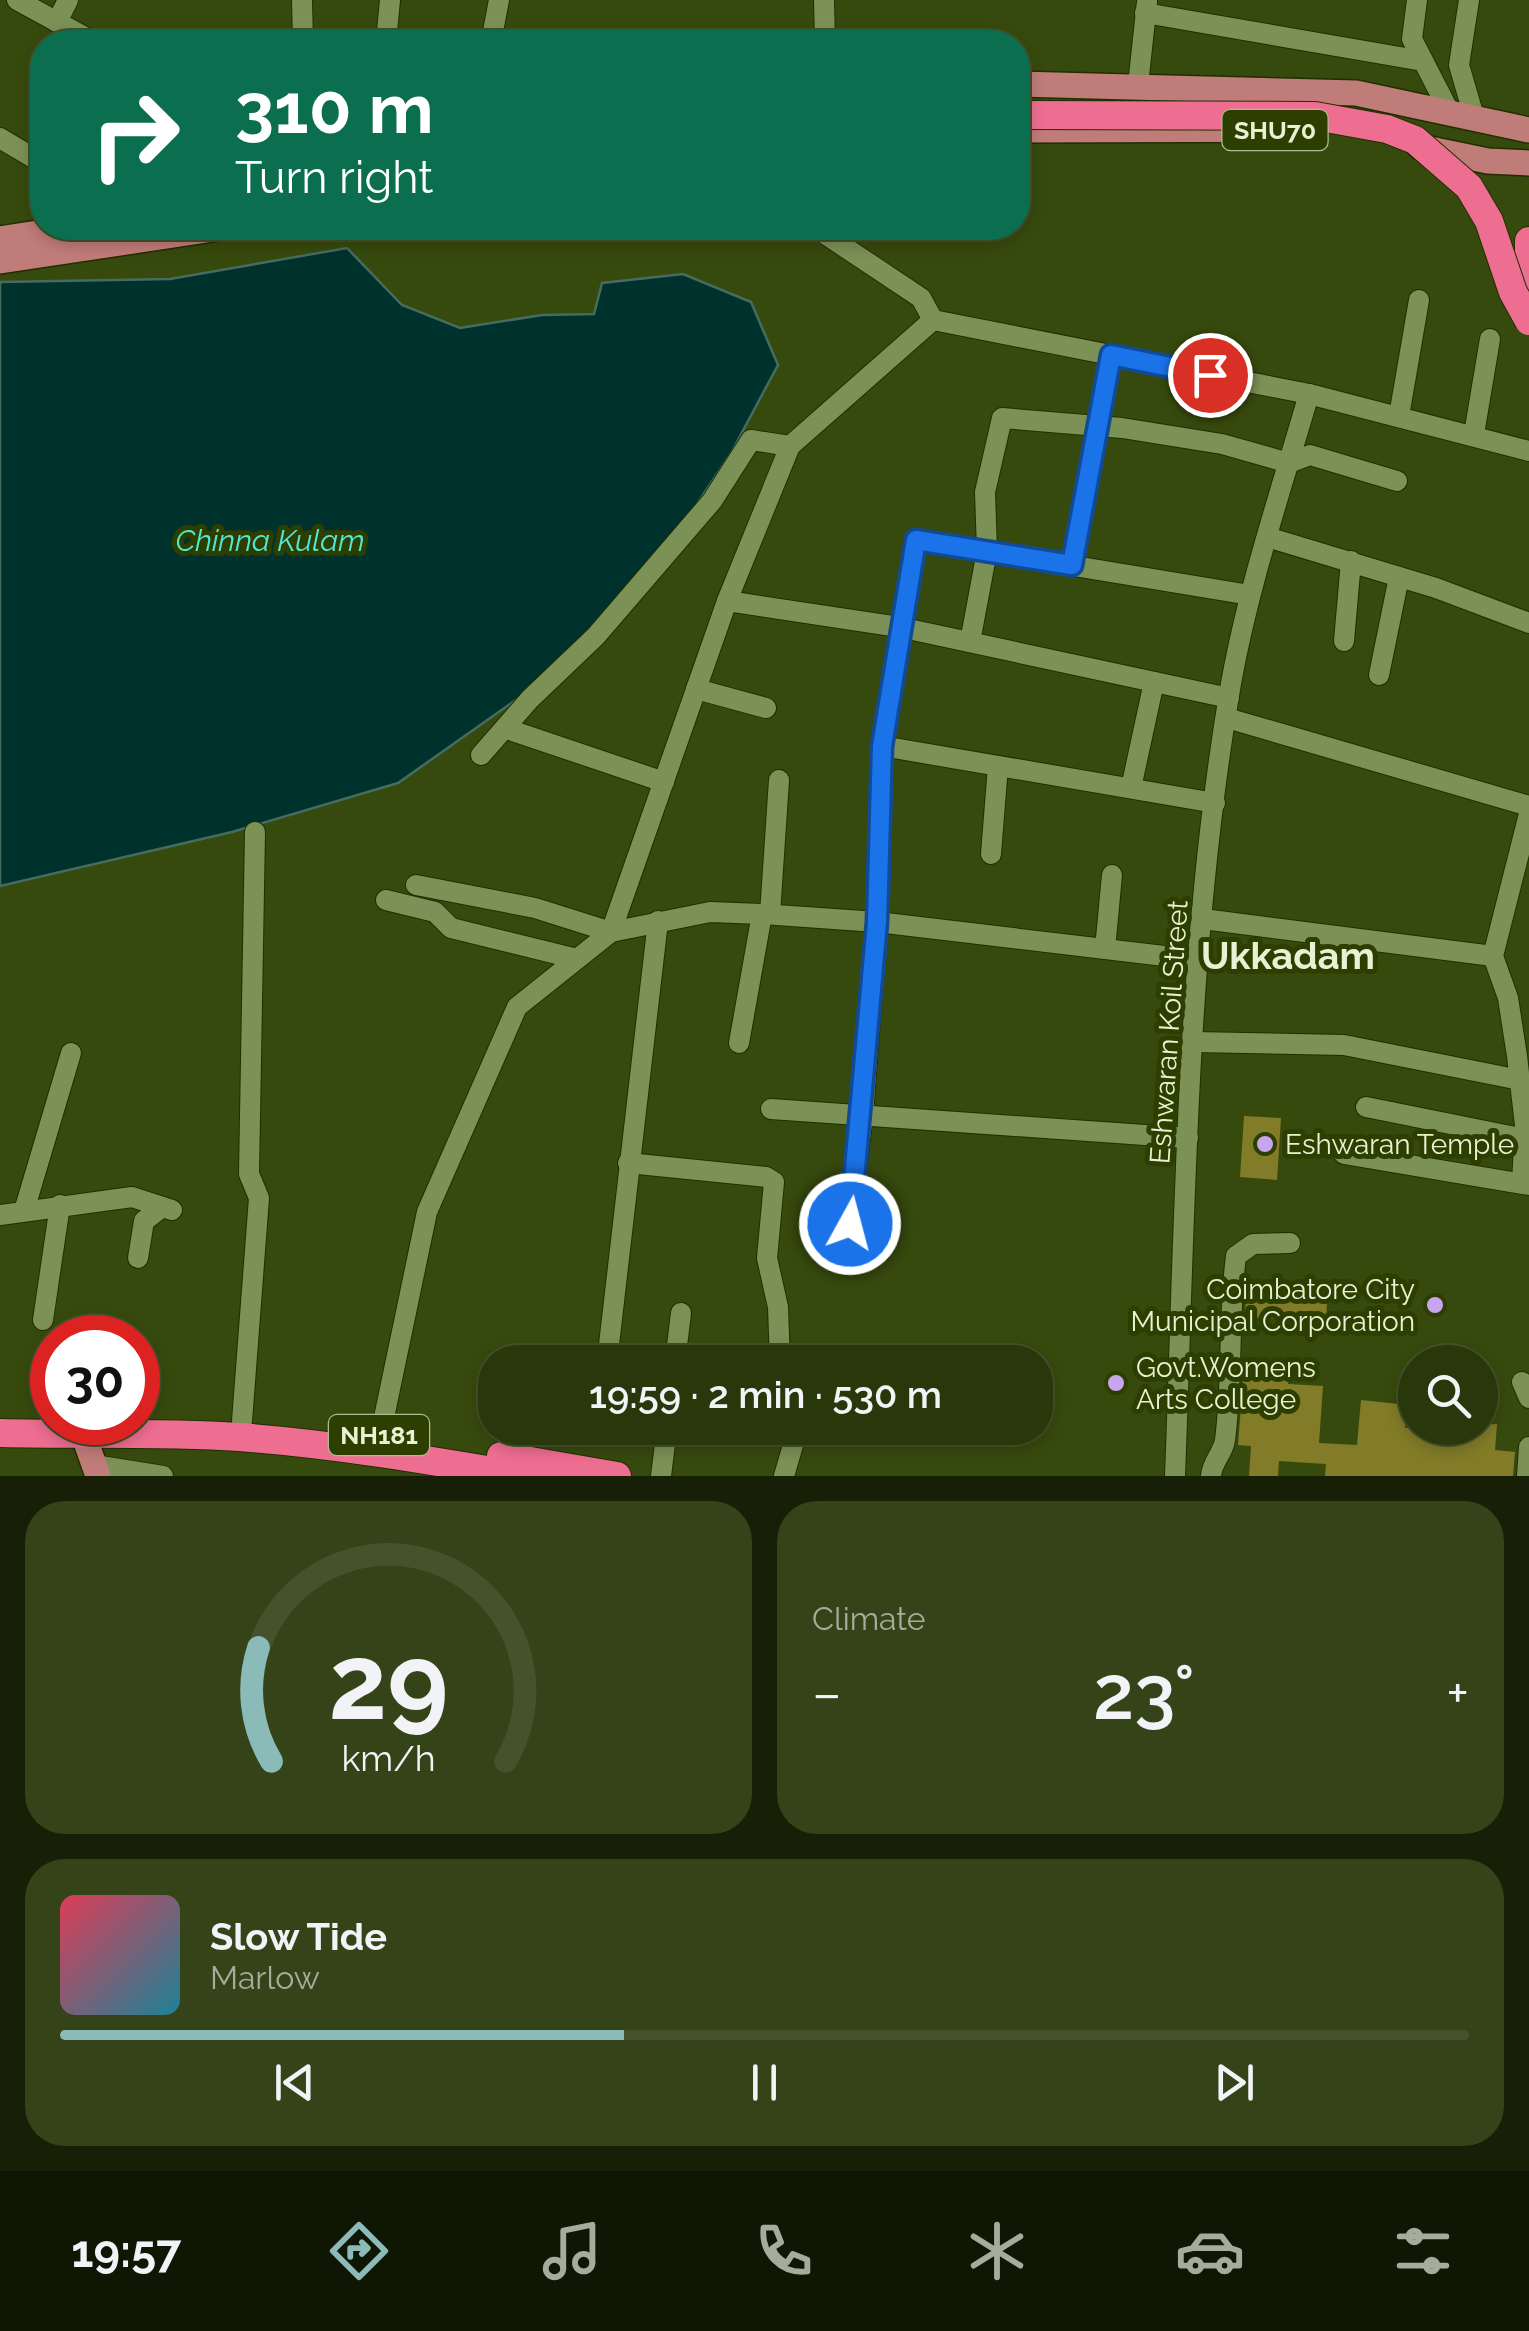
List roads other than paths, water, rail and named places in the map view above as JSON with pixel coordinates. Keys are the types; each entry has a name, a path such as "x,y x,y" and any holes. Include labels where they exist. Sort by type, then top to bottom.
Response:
{"highway":[{"path":"1030,100 1312,103 1389,116 1441,141 1471,168 1528,264"},
{"path":"1030,115 1315,116 1387,129 1415,140 1468,187 1489,221 1512,292 1529,321"},
{"path":"0,1416 30,1416"},
{"name":"NH181","path":"160,1419 242,1421 617,1476"},
{"name":"NH181","path":"0,1433 30,1432"},
{"name":"NH181","path":"160,1433 380,1443 522,1476"}],"main road":[{"name":"SHU70","path":"1030,84 1356,93 1529,130"},
{"name":"SHU70","path":"1030,130 1312,129 1488,161 1529,163"},
{"path":"0,239 30,237"},
{"path":"0,261 56,240"},
{"path":"86,1445 96,1470"}],"street":[{"path":"17,0 72,30"},
{"path":"57,22 68,0"},
{"path":"302,0 303,30"},
{"path":"387,30 390,0"},
{"path":"493,30 499,0"},
{"path":"824,0 828,30"},
{"path":"1417,0 1412,39 1463,118"},
{"path":"1463,118 1459,65 1469,0"},
{"path":"1138,84 1146,6 1424,61"},
{"path":"0,138 30,156"},
{"path":"0,228 30,225"},
{"path":"834,240 921,298 933,320"},
{"path":"1399,416 1419,300"},
{"path":"933,320 1309,394 1529,451"},
{"path":"612,932 727,601 790,446 933,320"},
{"path":"1474,434 1490,339"},
{"path":"1072,565 1111,355"},
{"name":"Eshwaran Koil Street","path":"1175,1476 1193,1042 1215,802 1250,595 1309,394"},
{"path":"970,642 987,551 985,492 1002,418 1122,428 1222,444 1289,463 1310,455 1397,481"},
{"path":"481,755 530,699 596,636 712,501 752,440 790,446"},
{"path":"1267,537 1399,577 1529,623"},
{"path":"845,1260 863,1115 877,922 882,746 916,540 1250,595"},
{"path":"1344,641 1351,562"},
{"path":"1379,675 1399,577"},
{"path":"727,601 899,627 1154,682 1529,806"},
{"path":"1130,788 1154,682"},
{"path":"696,689 766,708"},
{"path":"507,729 664,782"},
{"path":"882,746 1215,802"},
{"path":"992,854 998,766"},
{"path":"738,1043 766,914 779,780"},
{"path":"1344,1154 1526,1184 1520,1080 1508,998 1493,956 1529,814"},
{"path":"242,1421 259,1198 248,1174 255,832"},
{"path":"1105,949 1112,875"},
{"path":"416,885 535,908 612,932"},
{"path":"386,900 435,912 452,928 577,959"},
{"path":"380,1443 428,1212 517,1007 612,932 710,912 766,914 877,922 1198,960"},
{"path":"1203,918 1493,956"},
{"path":"609,1345 658,920"},
{"path":"1508,998 1529,1011"},
{"path":"1193,1042 1344,1045 1520,1080"},
{"path":"24,1211 71,1053"},
{"path":"1366,1107 1524,1140"},
{"path":"772,1109 1188,1138"},
{"path":"628,1163 766,1177 774,1182 767,1258 778,1306 779,1345"},
{"path":"0,1215 132,1197 167,1208 144,1221 138,1258"},
{"path":"45,1315 60,1205"},
{"path":"1211,1476 1212,1465 1225,1444 1228,1310 1236,1256 1254,1244 1290,1243"},
{"path":"677,1345 681,1313"},
{"path":"661,1476 665,1445"},
{"path":"783,1445 784,1476"},
{"path":"784,1476 793,1445"},
{"path":"1527,1476 1529,1446"},
{"path":"96,1470 162,1476"}],"water":[{"name":"Chinna Kulam","path":"347,248 402,305 460,328 542,315 594,314 602,283 683,274 751,302 778,365 731,453 652,571 537,685 398,783 232,832 0,886 0,282 170,279"}],"place":[{"name":"Eshwaran Temple","path":"1265,1144"},
{"name":"Coimbatore City Municipal Corporation","path":"1435,1305"},
{"name":"Govt.Womens Arts College","path":"1116,1383"}],"district":[{"name":"Ukkadam","path":"1288,955"}]}
